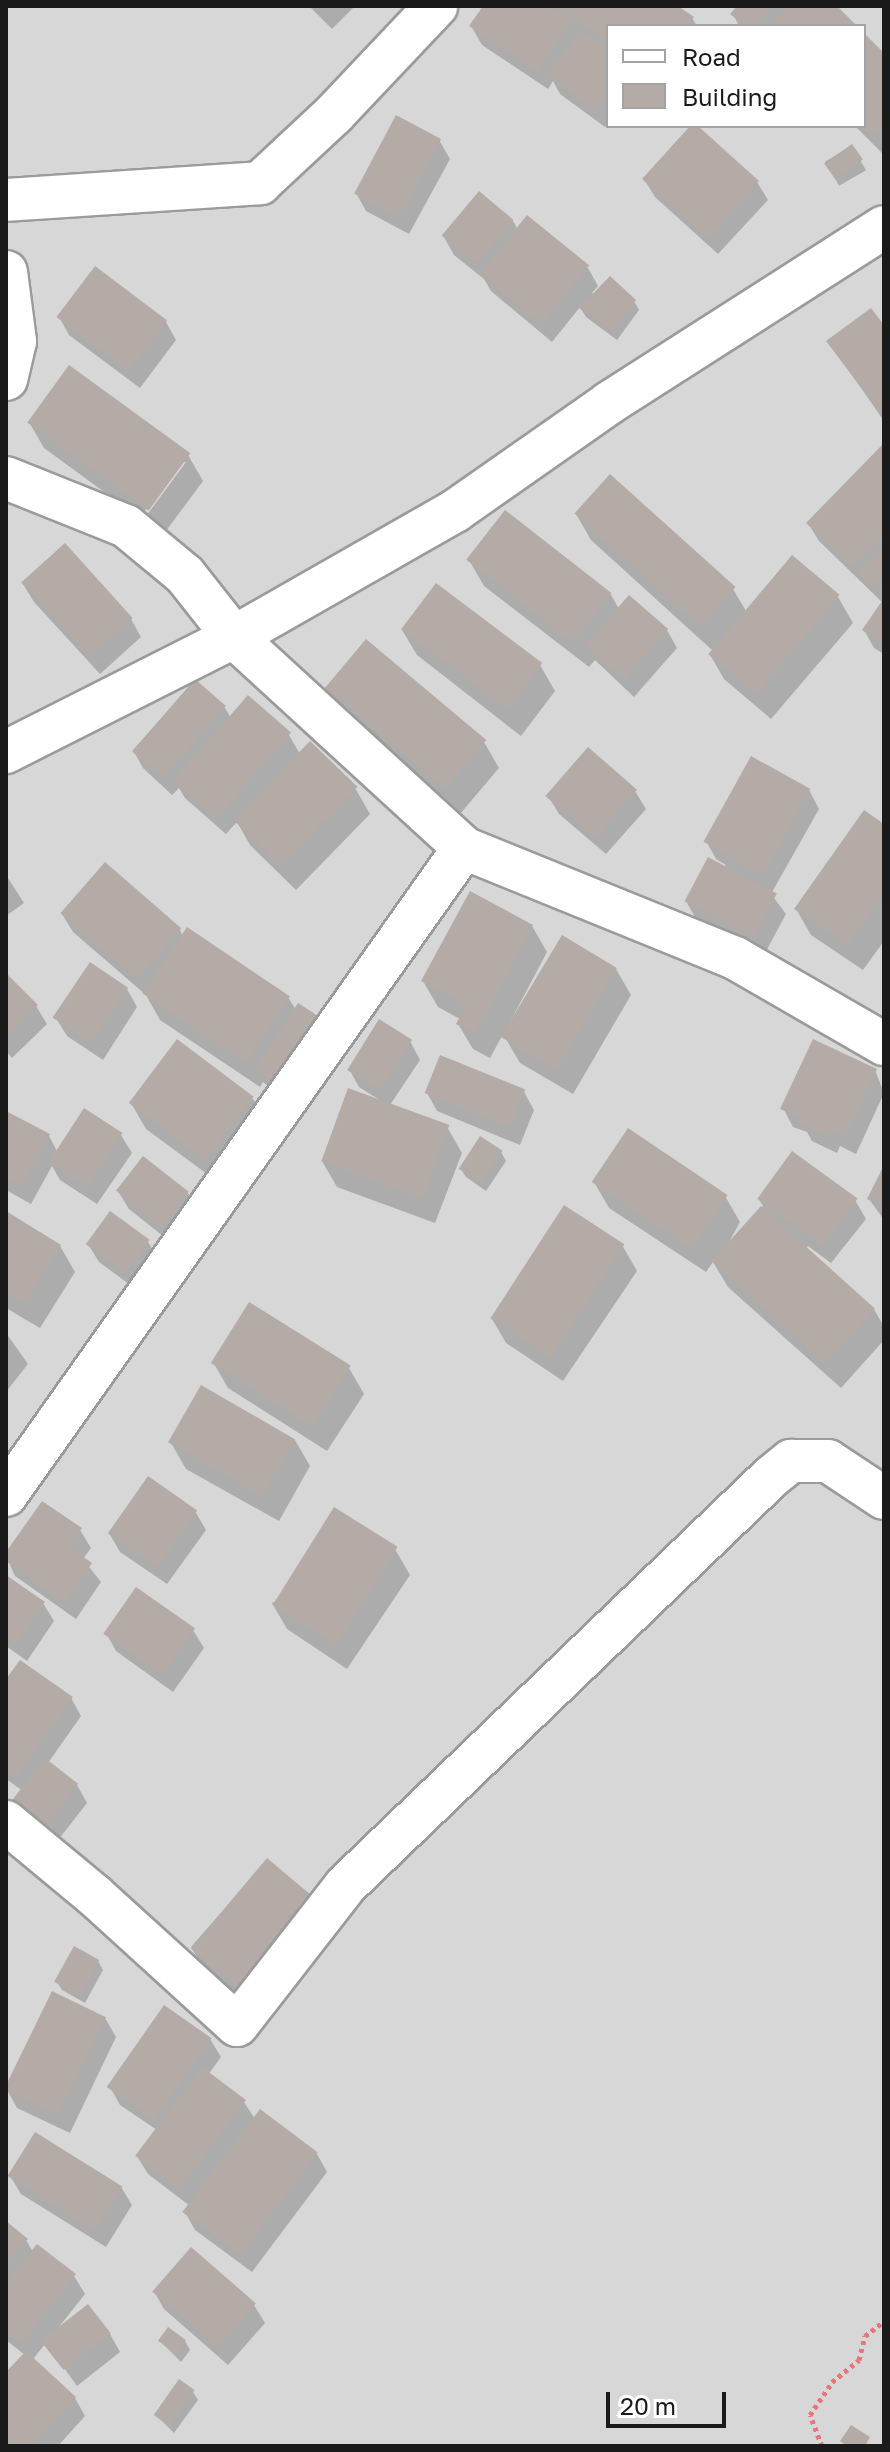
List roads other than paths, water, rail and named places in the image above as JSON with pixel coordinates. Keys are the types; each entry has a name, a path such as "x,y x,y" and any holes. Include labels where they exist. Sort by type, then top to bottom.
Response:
{"street":[{"path":"6,200 260,183 334,114 436,6"},
{"path":"6,752 234,637 455,511 609,403 884,227"},
{"path":"6,272 15,341 6,379"},
{"path":"6,478 126,526 185,575 234,637 464,848 735,958 884,1044"},
{"path":"6,1495 464,848"},
{"path":"6,1822 94,1895 237,2025 346,1885 771,1477 791,1461 828,1461 884,1498"}]}
